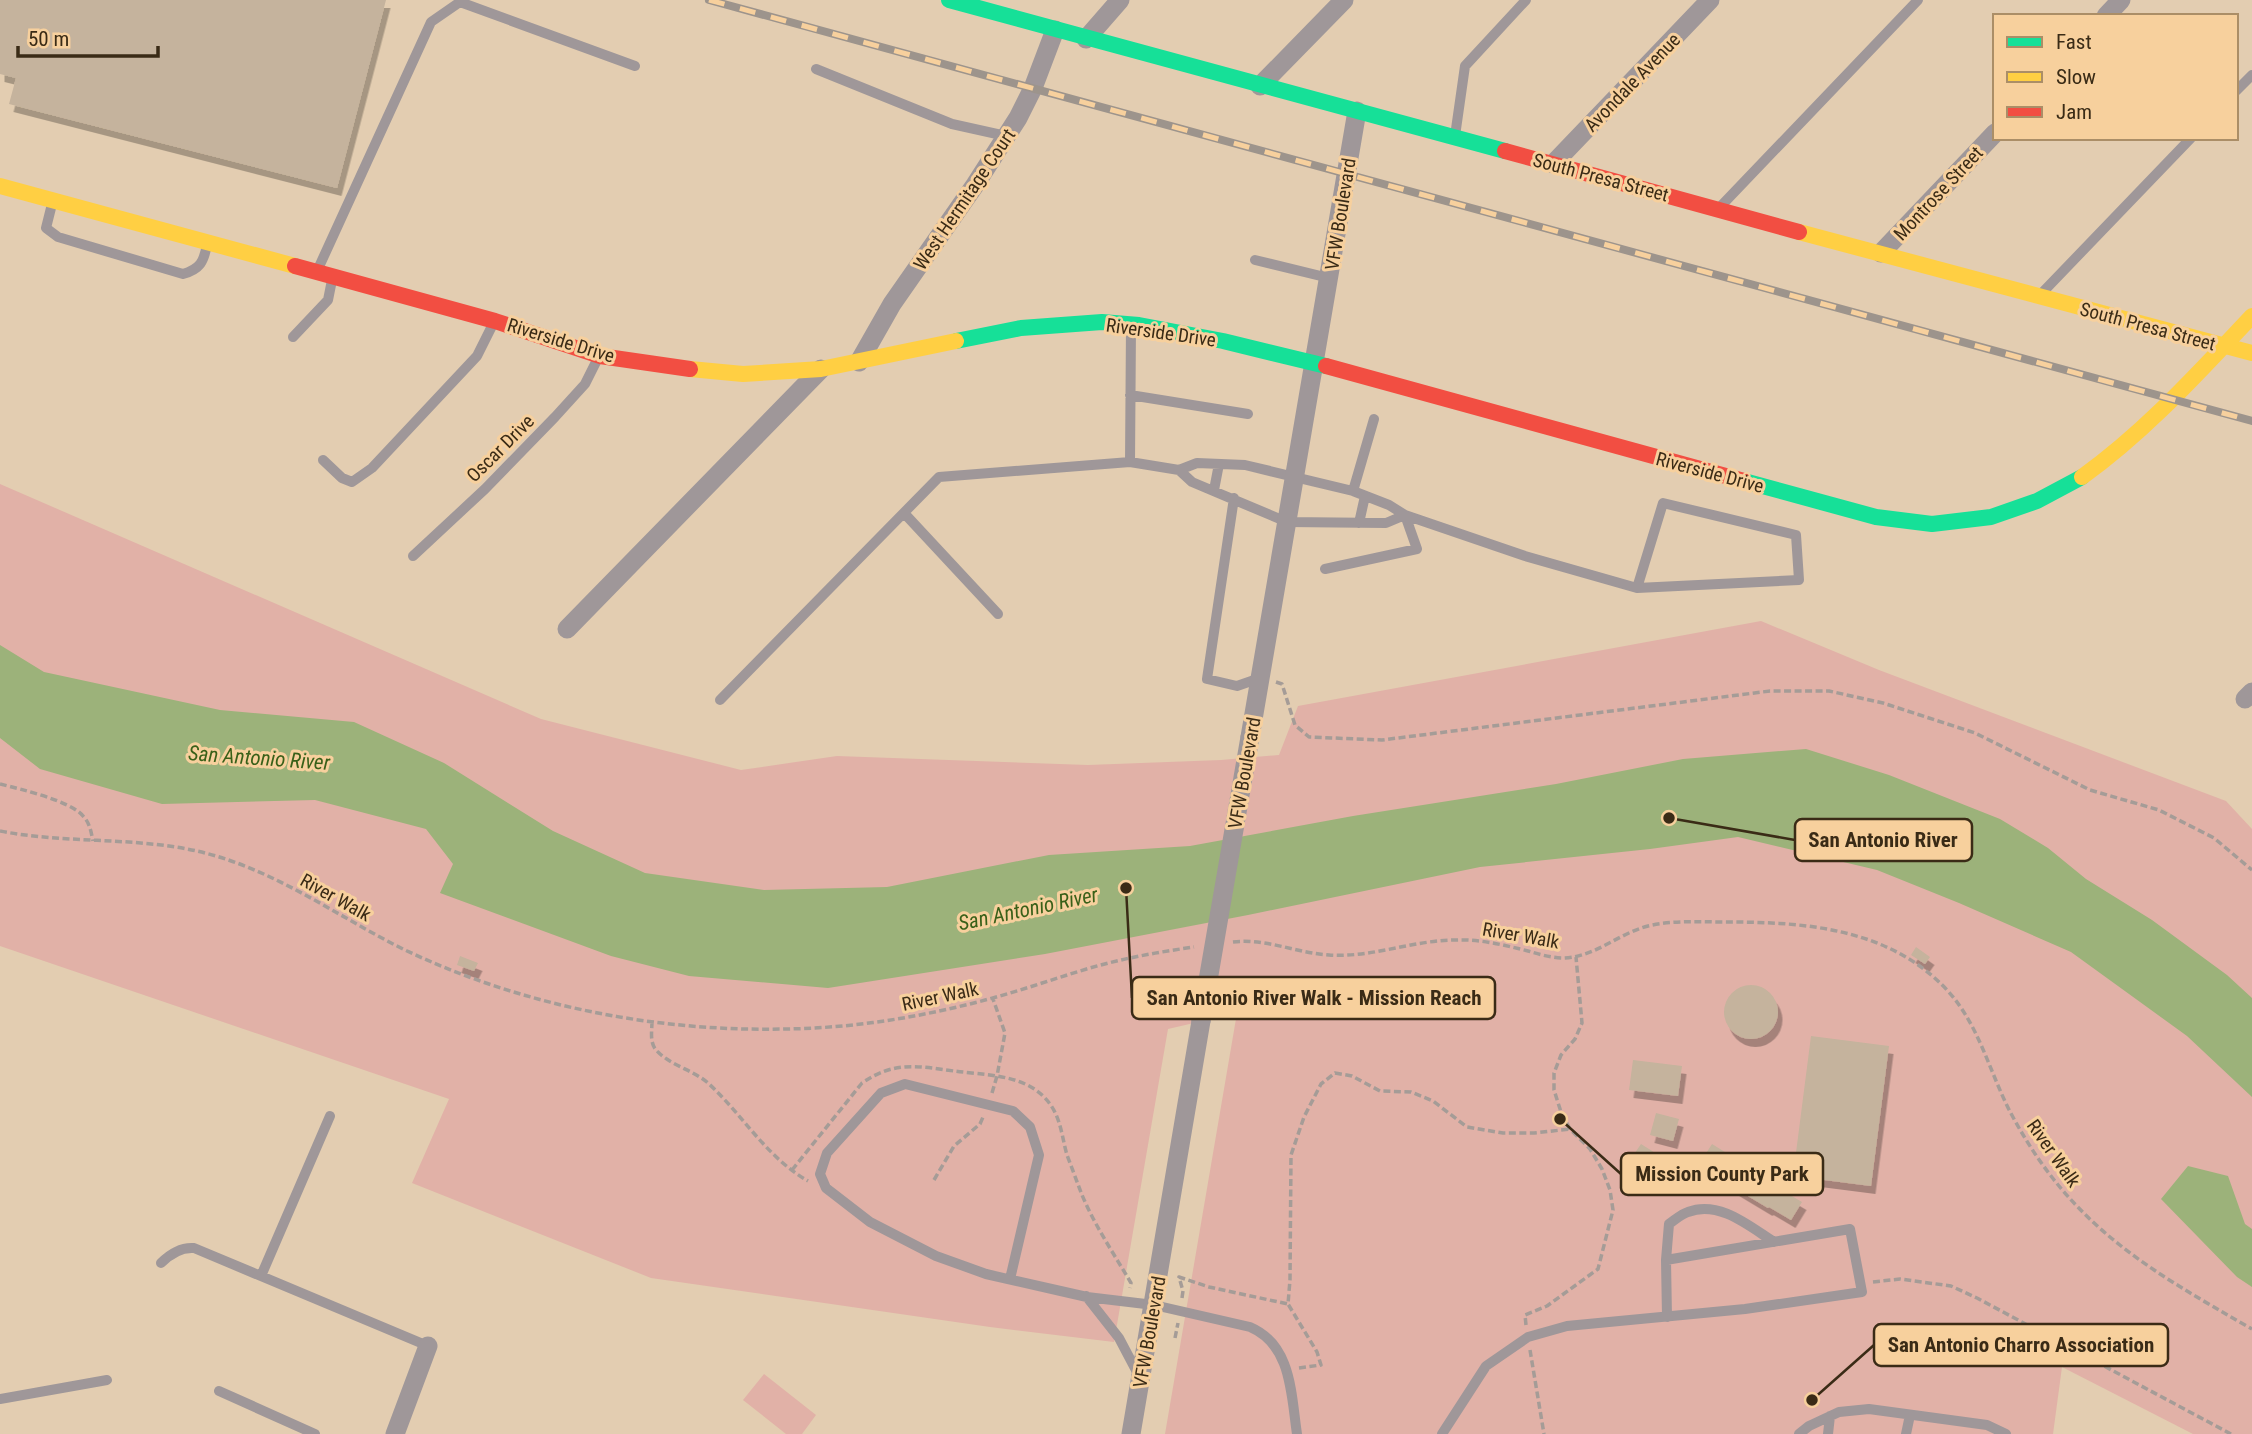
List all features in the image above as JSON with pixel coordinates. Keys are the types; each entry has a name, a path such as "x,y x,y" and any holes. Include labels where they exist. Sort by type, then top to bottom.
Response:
{"street":[{"name":"South Presa Street","path":"950,0 2252,353"},
{"path":"1087,39 1119,0"},
{"path":"1260,86 1344,0"},
{"name":"Avondale Avenue","path":"1553,164 1710,0"},
{"path":"2108,14 2120,0"},
{"name":"West Hermitage Court","path":"859,362 892,304 1007,136 1033,89 1055,30"},
{"name":"VFW Boulevard","path":"1131,1434 1357,111"},
{"name":"Montrose Street","path":"1881,253 1993,135"},
{"name":"Riverside Drive","path":"0,186 495,321 600,356 676,368 743,374 821,369 1021,328 1102,322 1130,324 1223,341 1315,363 1876,517 1921,524 1940,524 2012,512 2069,485 2099,466 2147,428 2252,316"},
{"path":"568,629 821,369"},
{"path":"395,1434 428,1346"}],"lane":[{"path":"1455,138 1465,66 1526,0"},
{"path":"1718,208 1918,0"},
{"path":"293,337 328,300 325,274 372,146 431,22 460,2 635,66"},
{"path":"816,69 952,124 1007,136"},
{"path":"2238,89 2252,75"},
{"path":"2038,297 2189,140"},
{"path":"53,200 46,228 58,237 183,274 197,270 205,258 208,242"},
{"path":"1255,260 1329,278"},
{"path":"323,460 342,478 352,482 372,468 477,356 495,321"},
{"path":"1130,324 1130,462"},
{"name":"Oscar Drive","path":"413,556 485,489 555,417 585,384 600,356"},
{"path":"1130,394 1248,414"},
{"path":"1353,491 1374,419"},
{"path":"720,700 939,477 1130,462 1179,470 1192,481 1287,522 1386,523 1405,515"},
{"path":"1179,470 1196,463 1245,465 1353,491 1389,505 1405,515 1525,556 1637,588 1799,580 1796,535 1663,503 1637,588"},
{"path":"1214,490 1219,464"},
{"path":"1359,523 1365,496"},
{"path":"1234,499 1207,679 1237,686 1260,678"},
{"path":"904,513 998,614"},
{"path":"1325,569 1417,549 1405,515"},
{"path":"1010,1279 1039,1155 1030,1127 1013,1111 905,1084 881,1093 827,1153 820,1174 826,1188 870,1222 936,1256 986,1274 1086,1296 1154,1306 1261,1331 1277,1347 1286,1370 1297,1434"},
{"path":"261,1276 330,1116"},
{"path":"1667,1317 1666,1260 1669,1224 1687,1212 1710,1208 1732,1215 1774,1242"},
{"path":"1442,1434 1486,1366 1528,1337 1567,1326 1745,1309 1862,1292 1850,1229 1666,1260"},
{"path":"161,1263 184,1247 194,1248 428,1346"},
{"path":"1086,1296 1119,1338 1141,1379"},
{"path":"0,1399 107,1380"},
{"path":"219,1391 315,1434"},
{"path":"1798,1434 1839,1412 1869,1409 1987,1425 2007,1434"},
{"path":"1906,1434 1909,1415"},
{"path":"1828,1434 1830,1416"}],"path":[{"path":"1260,678 1282,684 1295,724 1309,737 1382,740 1770,691 1829,691 1883,703 1975,733 2090,790 2159,810 2214,838 2252,870"},
{"path":"0,784 71,806 87,821 93,841"},
{"name":"River Walk","path":"0,831 44,838 152,844 216,856 273,878 377,935 470,977 564,1006 652,1021 756,1029 820,1028 884,1022 992,998 1112,962 1201,946"},
{"name":"River Walk","path":"1226,943 1259,942 1308,953 1344,955 1459,939 1498,943 1548,956 1576,957 1593,953 1638,929 1680,921 1772,922 1809,925 1854,935 1896,953 1925,970 1957,1003 1977,1034 2002,1095 2022,1134 2048,1172 2094,1224 2133,1257 2252,1329"},
{"path":"1544,1434 1525,1315 1547,1306 1598,1269 1613,1210 1610,1190 1602,1169 1590,1149 1570,1129 1554,1090 1554,1073 1561,1055 1575,1039 1582,1023 1576,957"},
{"path":"652,1021 651,1039 657,1052 706,1082 757,1138 792,1170 826,1188"},
{"path":"792,1170 862,1083 873,1075 895,1067 921,1067 997,1076 1024,1083 1044,1097 1060,1121 1067,1153 1082,1194 1131,1283"},
{"path":"1286,1370 1321,1366 1317,1352 1289,1304 1291,1155 1304,1117 1321,1084 1335,1073 1352,1076 1380,1091 1411,1092 1433,1101 1467,1127 1503,1133 1570,1129"},
{"path":"1184,1291 1179,1277 1209,1287 1289,1304"},
{"path":"1860,1283 1900,1279 1951,1286 2231,1434"}],"shaded area":[{"path":"0,484 541,719 741,770 837,756 1088,765 1279,755 1298,706 1761,621 1879,670 2226,801 2252,829 2252,1434 2193,1434 2062,1367 2053,1434 1165,1434 1237,1013 1168,1029 1114,1342 990,1327 651,1278 412,1183 449,1099 0,946"},
{"path":"764,1374 816,1415 802,1434 786,1434 743,1400"}],"water":[{"name":"San Antonio River","path":"0,645 44,672 220,710 354,722 444,763 553,831 645,873 764,890 887,887 1049,855 1190,846 1353,816 1556,784 1683,759 1806,749 1889,775 2000,819 2048,848 2086,879 2152,920 2227,975 2252,998 2252,1097 2187,1036 2071,952 1877,870 1738,837 1480,867 1045,954 828,988 689,976 611,956 440,893 453,864 426,829 315,800 162,804 40,769 0,738"},
{"path":"2188,1166 2228,1176 2245,1224 2252,1229 2252,1287 2237,1277 2161,1199"}],"building":[{"path":"0,0 386,0 337,188 9,104 16,78 0,74"},
{"path":"1916,947 1930,957 1925,964 1911,955"},
{"path":"460,956 478,963 474,971 457,965"},
{"path":"1751,985 1770,993 1778,1012 1770,1031 1751,1039 1732,1031 1724,1012 1732,993"},
{"path":"1811,1036 1889,1046 1871,1186 1793,1176"},
{"path":"1633,1060 1682,1066 1678,1096 1629,1090"},
{"path":"1656,1113 1679,1119 1673,1141 1650,1135"},
{"path":"1641,1144 1665,1159 1649,1185 1624,1169"},
{"path":"1712,1144 1802,1202 1791,1220 1698,1166"}],"railway":[{"path":"709,0 2252,421"}],"traffic: fast":[{"path":"949,0 1505,151"},
{"path":"956,341 1021,328 1102,322 1139,325 1223,341 1326,366"},
{"path":"1744,481 1876,517 1932,524 1991,517 2037,501 2082,477"}],"traffic: slow":[{"path":"0,186 295,266"},
{"path":"1799,232 2252,353"},
{"path":"2082,477 2150,421 2252,316"},
{"path":"690,369 743,374 821,369 956,341"}],"traffic: jam":[{"path":"1505,151 1799,232"},
{"path":"295,266 495,321 600,356 690,369"},
{"path":"1326,366 1744,481"}],"place":[{"name":"San Antonio River","path":"1669,818"},
{"name":"San Antonio River Walk - Mission Reach","path":"1126,888"},
{"name":"Mission County Park","path":"1560,1119"},
{"name":"San Antonio Charro Association","path":"1812,1400"}]}
